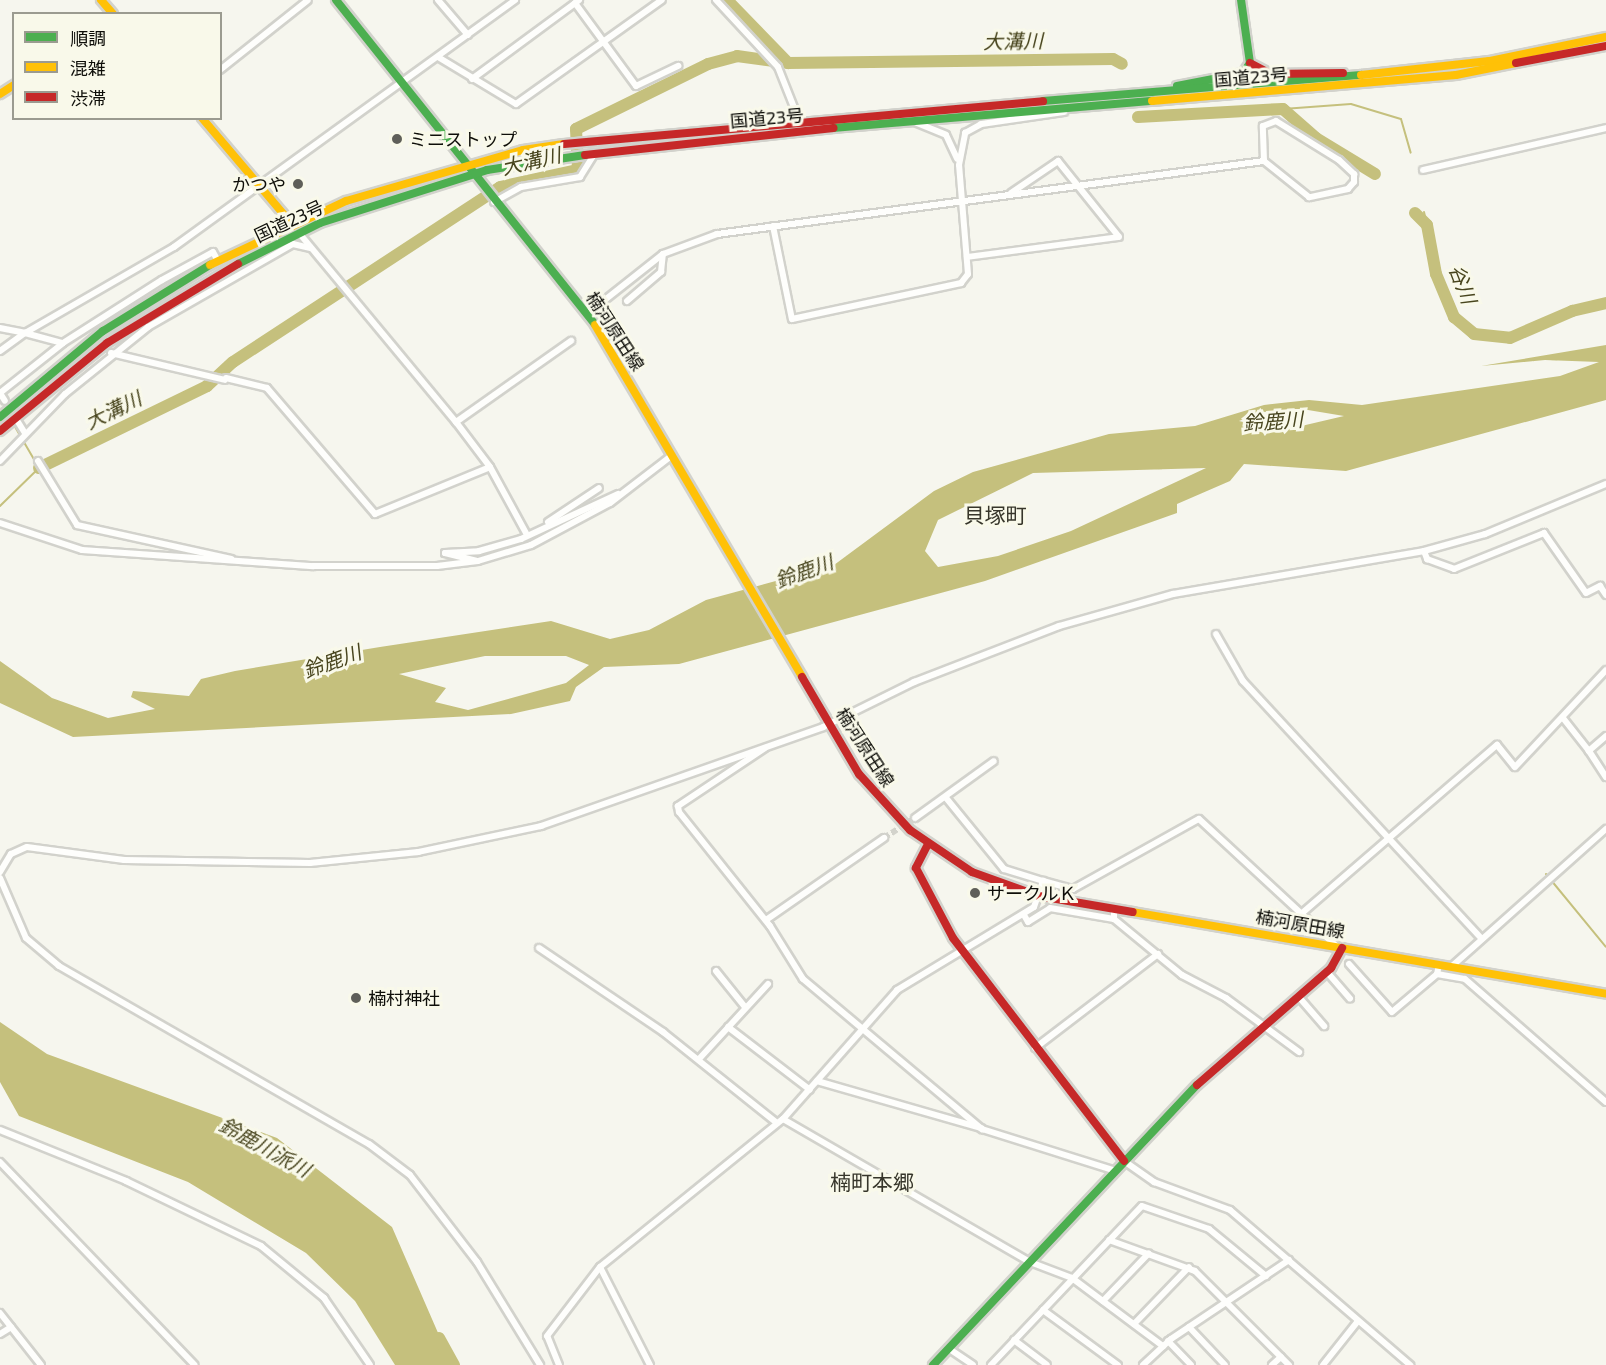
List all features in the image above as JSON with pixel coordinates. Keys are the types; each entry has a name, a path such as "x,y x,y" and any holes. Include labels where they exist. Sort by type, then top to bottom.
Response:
{"main road":[{"path":"101,0 111,12"},
{"name":"楠河原田線","path":"336,0 464,165 587,314 671,456 678,464 828,723 881,802 928,844 972,872 1039,896 1606,994"},
{"path":"1156,92 1242,73 1250,63 1241,0"},
{"name":"国道23号","path":"0,417 110,326 218,261 292,224 374,191 464,165 582,141 800,120 1374,74 1489,61 1606,37"},
{"name":"国道23号","path":"0,431 136,322 299,233 472,174 595,152 1456,75 1606,46"},
{"path":"1250,63 1271,74 1374,74"},
{"path":"204,120 292,224"},
{"path":"928,844 916,868 920,882 962,951 1124,1161"},
{"path":"933,1365 1204,1077 1327,972 1339,947"}],"street":[{"path":"222,68 308,0"},
{"path":"438,0 468,34"},
{"path":"0,351 25,333 174,247 402,86 514,0"},
{"path":"438,57 516,104 662,0"},
{"path":"716,0 771,57 778,67 800,120"},
{"path":"472,79 575,2 636,86 678,66"},
{"path":"773,226 792,319 961,283 968,274 959,165 960,146 973,126 1078,108"},
{"path":"587,314 663,254 717,234 1264,161 1309,197 1348,189 1354,182 1354,174 1339,160 1276,121 1263,126 1264,161"},
{"path":"915,122 952,141 959,165"},
{"path":"1423,170 1606,128"},
{"path":"493,201 521,187 580,177 595,152"},
{"path":"967,256 1119,237 1058,161 1008,195"},
{"path":"292,224 456,422 490,467 526,533"},
{"path":"0,461 24,434 111,353 240,271 293,244 312,248"},
{"path":"5,401 0,393 63,343 207,255 213,252 218,261"},
{"path":"627,301 661,272 663,254"},
{"path":"0,328 63,343"},
{"path":"456,422 571,340"},
{"path":"111,353 267,388 375,514 490,467"},
{"path":"18,422 24,434"},
{"path":"0,523 82,550 353,568 478,561 531,545 627,491 671,456"},
{"path":"38,462 77,525 234,561"},
{"path":"0,872 11,854 27,847 124,860 224,864 310,864 418,852 556,822 828,723 952,667 1137,603 1424,551 1485,534 1606,484"},
{"path":"548,522 599,488"},
{"path":"478,561 445,553 479,551 627,491"},
{"path":"1424,551 1427,559 1454,569 1544,533 1586,593 1600,586 1606,595"},
{"path":"1216,634 1243,681 1393,838 1481,938"},
{"path":"1302,914 1393,838 1497,745 1515,767 1606,671"},
{"path":"1563,718 1606,777"},
{"path":"1589,752 1606,736"},
{"path":"775,741 678,806 766,920 803,979 982,1129"},
{"path":"915,818 946,798 994,761"},
{"path":"946,798 1004,869 1073,889 1199,819 1339,947"},
{"path":"1451,966 1606,829"},
{"path":"766,920 884,838"},
{"path":"0,878 26,938 59,966 369,1144 410,1175 467,1247 540,1365"},
{"path":"559,1365 547,1336 601,1269 780,1121 862,1028 906,983 1024,915 1039,896 1043,881"},
{"path":"1024,915 1028,922 1050,908 1114,919 1158,954 1299,1052"},
{"path":"1114,909 1114,919"},
{"path":"539,948 699,1059 780,1121 1030,1262 1072,1278 1134,1324 1166,1343 1191,1365"},
{"path":"1035,1048 1158,954"},
{"path":"1349,964 1392,1012 1437,974 1439,964"},
{"path":"716,971 745,1007"},
{"path":"1327,972 1350,998"},
{"path":"1437,974 1465,980 1606,1102"},
{"path":"699,1059 768,984"},
{"path":"1298,996 1324,1026"},
{"path":"728,1026 810,1089"},
{"path":"817,1081 1116,1171"},
{"path":"0,1130 126,1181 261,1246 324,1298 370,1365"},
{"path":"1124,1161 1154,1182 1230,1210 1410,1365"},
{"path":"0,1162 195,1365"},
{"path":"991,1365 1142,1206 1209,1229 1266,1276"},
{"path":"1109,1240 1189,1267 1289,1365"},
{"path":"1103,1301 1149,1253"},
{"path":"1143,1365 1166,1343 1289,1260"},
{"path":"1134,1324 1189,1267"},
{"path":"601,1269 650,1365"},
{"path":"1043,1310 1118,1365"},
{"path":"0,1313 41,1365"},
{"path":"1323,1365 1358,1321"},
{"path":"0,1334 11,1327"},
{"path":"1189,1327 1225,1365"},
{"path":"1014,1340 1047,1365"},
{"path":"948,1348 973,1365"},
{"path":"1272,1365 1281,1357"}],"water":[{"name":"鈴鹿川","path":"1606,345 1606,400 1346,471 1244,464 1230,481 1177,504 1177,513 985,581 679,664 604,667 576,687 570,701 511,714 73,737 0,703 0,661 52,698 108,718 155,709 131,697 133,691 189,696 201,679 235,671 380,647 551,621 610,639 649,630 706,600 834,565 934,491 973,472 1109,434 1195,426 1264,405 1309,400 1362,405 1560,376 1599,362 1545,360 1481,366","holes":["1308,410 1344,416 1280,431 1239,421 1262,412","1206,468 1071,531 998,556 938,567 925,551 938,520 1033,473","485,656 566,656 589,665 566,683 468,710 435,702 446,688 399,674"]},
{"path":"0,1022 47,1054 277,1138 392,1227 452,1365 395,1365 355,1301 306,1253 188,1182 19,1116 0,1082"}],"waterway":[{"path":"727,0 788,63"},
{"name":"大溝川","path":"39,468 207,386 233,362 500,187 578,170 576,129 708,64 737,56 788,63 1113,59 1122,64"},
{"path":"1283,109 1351,104 1401,119 1411,153"},
{"name":"大溝川","path":"1138,117 1283,109 1316,138 1375,174"},
{"name":"谷川","path":"1424,212 1427,225"},
{"name":"谷川","path":"1415,213 1427,225 1436,274 1454,317 1474,334 1510,338 1572,311 1606,303"},
{"name":"大溝川","path":"0,506 39,468 14,425"},
{"path":"1546,874 1606,947"},
{"name":"鈴鹿川派川","path":"439,1338 454,1365"}],"tunnel":[{"path":"884,838 915,818"}],"traffic: fast":[{"path":"336,0 595,325"},
{"path":"1177,86 1243,73 1250,63 1241,0"},
{"path":"1043,101 1361,75"},
{"path":"834,128 1152,101"},
{"path":"238,264 320,223 487,170 585,155"},
{"path":"0,417 103,331 210,265"},
{"path":"933,1365 1197,1085"}],"traffic: slow":[{"path":"101,0 111,12"},
{"path":"1361,75 1489,61 1606,37"},
{"path":"1152,101 1456,75 1516,63"},
{"path":"0,94 12,86"},
{"path":"204,120 292,224"},
{"path":"210,265 346,201 523,150 564,144"},
{"path":"595,325 802,677"},
{"path":"1133,912 1606,994"}],"traffic: jam":[{"path":"1516,63 1606,46"},
{"path":"1250,63 1271,74 1343,73"},
{"path":"564,144 1043,101"},
{"path":"585,155 834,128"},
{"path":"0,431 107,343 238,264"},
{"path":"802,677 859,774 910,830 972,872 1039,896 1133,912"},
{"path":"928,844 916,868 953,938 1124,1161"},
{"path":"1197,1085 1331,968 1342,948"}],"place":[{"name":"ミニストップ","path":"397,139"},
{"name":"かつや","path":"298,184"},
{"name":"サークルＫ","path":"975,893"},
{"name":"楠村神社","path":"356,998"}],"district":[{"name":"貝塚町","path":"995,515"},
{"name":"楠町本郷","path":"872,1182"}]}
